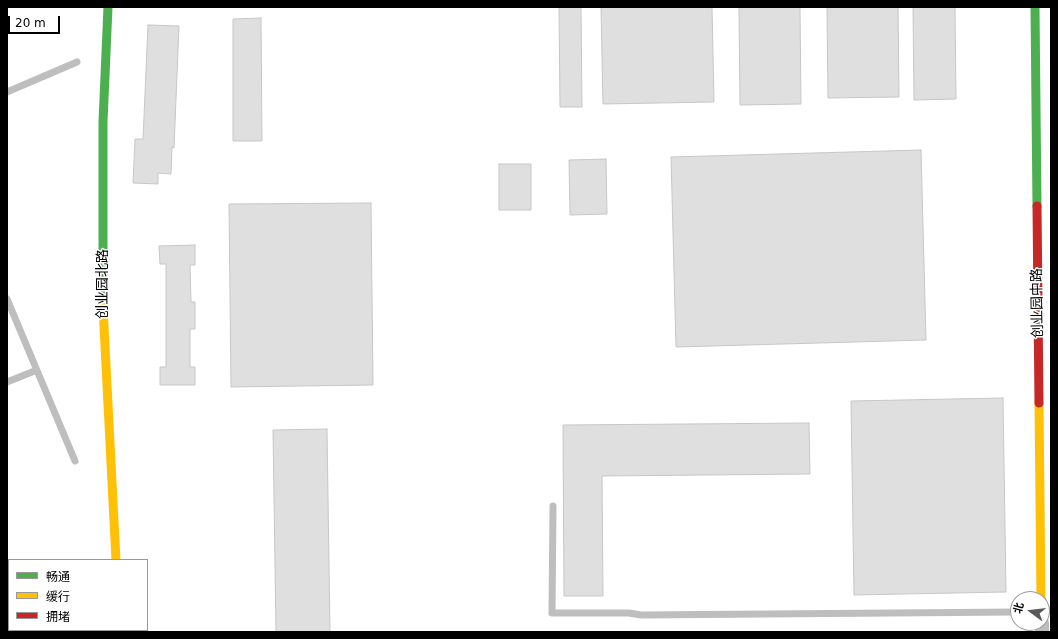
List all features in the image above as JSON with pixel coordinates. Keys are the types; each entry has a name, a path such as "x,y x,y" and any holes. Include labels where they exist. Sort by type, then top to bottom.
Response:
{"street":[{"name":"创业园北路","path":"108,7 103,122 103,315 116,559"},
{"name":"创业园中路","path":"1035,7 1041,591"}],"lane":[{"path":"7,92 77,62"},
{"path":"7,299 76,461"},
{"path":"7,382 37,370"},
{"path":"553,506 552,613 629,613 641,616 1010,612"}],"building":[{"path":"559,7 581,7 582,107 560,107"},
{"path":"601,7 712,7 714,102 603,104"},
{"path":"739,7 800,7 801,104 740,105"},
{"path":"827,7 898,7 899,97 828,98"},
{"path":"913,7 955,7 956,99 914,100"},
{"path":"261,18 262,141 233,141 233,19"},
{"path":"148,25 179,26 174,148 172,147 171,174 158,173 158,184 133,183 135,139 143,139"},
{"path":"921,150 926,340 676,347 671,157"},
{"path":"606,159 607,214 570,215 569,160"},
{"path":"499,164 531,164 531,210 499,210"},
{"path":"371,203 373,385 231,387 229,204"},
{"path":"195,245 195,265 190,265 191,302 195,302 195,329 190,329 190,367 195,367 195,385 160,385 160,367 166,367 166,264 160,264 159,246"},
{"path":"1003,398 1006,592 854,595 851,401"},
{"path":"809,423 810,474 602,476 603,596 564,596 563,425"},
{"path":"327,429 330,632 276,632 273,430"}],"traffic: fast":[{"path":"103,307 103,122 108,7"},
{"path":"1035,7 1037,206"}],"traffic: slow":[{"path":"103,307 116,559"},
{"path":"1039,403 1041,591"}],"traffic: jam":[{"path":"1037,206 1039,403"}]}
